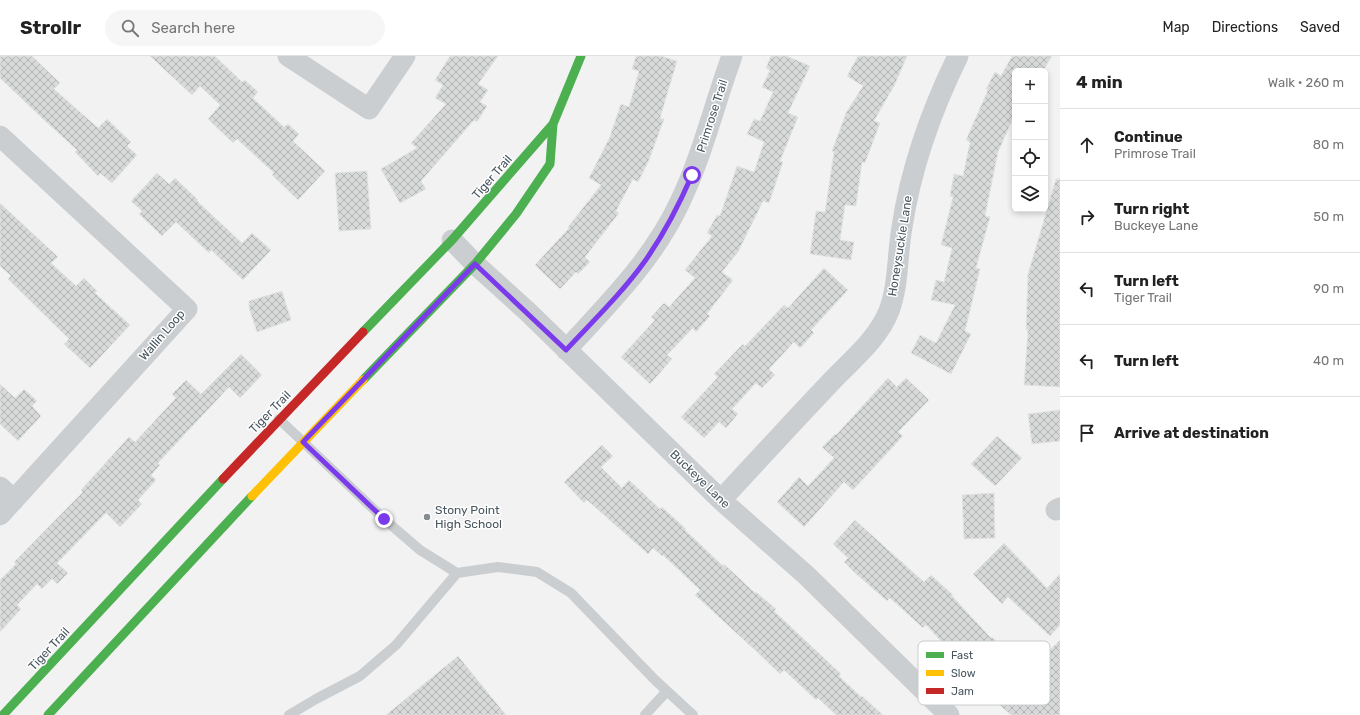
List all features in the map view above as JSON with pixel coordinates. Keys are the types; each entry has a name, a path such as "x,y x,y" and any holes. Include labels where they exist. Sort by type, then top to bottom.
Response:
{"street":[{"path":"288,56 369,109 405,56"},
{"name":"Tiger Trail","path":"48,715 303,442 475,264 516,214 550,164 553,124 581,56"},
{"name":"Primrose Trail","path":"566,350 626,286 663,234 679,205 692,175 732,56"},
{"name":"Honeysuckle Lane","path":"721,500 870,341 889,311 895,288 902,228 910,181 924,134 941,90 958,56"},
{"name":"Tiger Trail","path":"3,715 279,419 452,240 553,124"},
{"name":"Wallin Loop","path":"0,136 187,308 5,501"},
{"name":"Buckeye Lane","path":"452,240 475,264 721,500 806,575 918,685"},
{"name":"Buckeye Lane","path":"939,705 949,715"}],"lane":[{"path":"279,419 384,519 415,546 457,573 498,567 537,572 572,593 655,680 693,715"},
{"path":"289,715 360,676 396,645 457,573"},
{"path":"645,715 667,691"}],"building":[{"path":"0,56 32,56 60,83 54,89 98,128 107,119 131,142 127,146 137,155 112,183 100,173 98,176 75,152 77,150 0,78"},
{"path":"150,56 215,56 242,82 245,80 258,92 253,98 284,127 288,124 299,134 293,141 325,171 298,200 272,175 274,173 237,139 233,143 208,119 220,105 200,86 192,95"},
{"path":"450,56 498,56 478,84 488,90 480,102 487,106 477,122 474,120 421,181 426,189 400,203 381,169 417,148 411,143 446,104 435,98 443,85 435,80"},
{"path":"636,56 661,56 677,61 660,118 664,119 649,160 638,182 633,179 616,211 619,213 585,257 590,262 578,274 576,272 560,289 535,265 569,228 568,227 601,185 589,178 609,139 621,104 629,107 639,71 632,69"},
{"path":"771,56 787,56 810,66 788,113 798,117 780,161 783,162 769,203 763,201 738,252 722,272 733,280 707,314 710,316 696,332 693,328 667,355 672,359 650,384 621,357 655,320 651,317 664,303 669,307 695,278 685,270 712,236 707,233 717,215 720,216 737,166 754,172 764,142 747,134 754,119 760,121 773,92 762,87 770,70 766,68"},
{"path":"858,56 907,56 895,84 874,121 880,123 865,163 862,162 856,206 845,205 840,240 854,242 851,260 810,254 816,211 825,212 834,152 832,151 846,113 863,86 847,76"},
{"path":"1012,56 1052,56 1045,68 1012,68 1012,121 998,152 985,216 990,217 976,268 980,269 965,331 971,334 951,374 911,353 920,335 936,343 955,305 931,300 936,280 944,282 952,248 941,245 953,197 950,196 954,174 963,176 970,142 966,140 988,90 986,89 995,72 1001,76"},
{"path":"367,171 371,229 339,231 335,173"},
{"path":"157,173 169,184 175,178 242,243 252,233 271,250 243,280 211,250 209,253 176,222 162,236 139,214 142,211 131,201"},
{"path":"1056,179 1060,179 1060,387 1024,385 1028,330 1026,330 1028,274 1046,212 1048,212 1048,206"},
{"path":"0,203 58,257 51,263 76,286 84,278 97,291 95,293 130,325 90,368 64,344 69,339 8,279 11,276 0,266"},
{"path":"824,268 848,290 811,330 814,333 800,348 794,342 769,369 775,375 762,388 756,383 732,409 738,414 726,428 719,422 704,438 681,417 718,377 714,374 743,344 745,346 784,305 788,308"},
{"path":"282,291 291,320 257,332 249,308 249,301"},
{"path":"241,354 262,375 240,398 229,387 158,463 160,465 151,475 156,480 138,500 142,504 120,527 106,513 57,563 68,573 57,584 52,579 42,589 37,584 17,605 21,609 0,632 0,580 16,564 14,562 83,492 81,490 129,437 135,442 176,398 172,394 186,380 201,394"},
{"path":"888,378 897,387 906,378 929,400 898,432 903,436 853,490 844,482 804,527 777,502 799,477 808,486 834,458 822,447 835,434 836,435"},
{"path":"0,384 15,398 24,389 37,401 32,406 41,416 18,441 0,424"},
{"path":"1060,410 1060,441 1032,444 1028,414"},
{"path":"997,436 1022,458 995,486 971,464"},
{"path":"602,445 613,456 601,467 622,488 629,480 660,509 662,507 723,566 724,564 755,593 756,592 776,609 774,611 841,674 839,676 883,715 836,715 818,698 816,700 784,670 780,674 695,595 700,590 663,555 662,556 653,548 648,554 587,500 584,503 564,482"},
{"path":"994,493 995,538 964,539 962,495"},
{"path":"855,520 924,582 931,575 953,595 952,596 991,638 992,637 996,641 941,641 926,625 923,628 890,598 887,601 854,572 844,562 848,558 833,544"},
{"path":"1004,543 1047,588 1060,574 1060,625 1050,636 1008,597 1002,604 973,574"},
{"path":"1060,640 1060,715 1011,715 1000,705 1050,705 1050,650"},
{"path":"458,656 506,715 386,715"}],"traffic: fast":[{"path":"363,332 452,240 553,124 581,56"},
{"path":"363,380 475,264 516,214 550,164 553,124"},
{"path":"3,715 223,479"},
{"path":"48,715 252,496"}],"traffic: slow":[{"path":"252,496 363,380"}],"traffic: jam":[{"path":"223,479 363,332"}],"place":[{"name":"Stony Point High School","path":"427,517"}],"route":[{"path":"384,519 303,442 475,264 528,312 566,350 626,286 645,260 663,234 679,205 692,175"}]}
